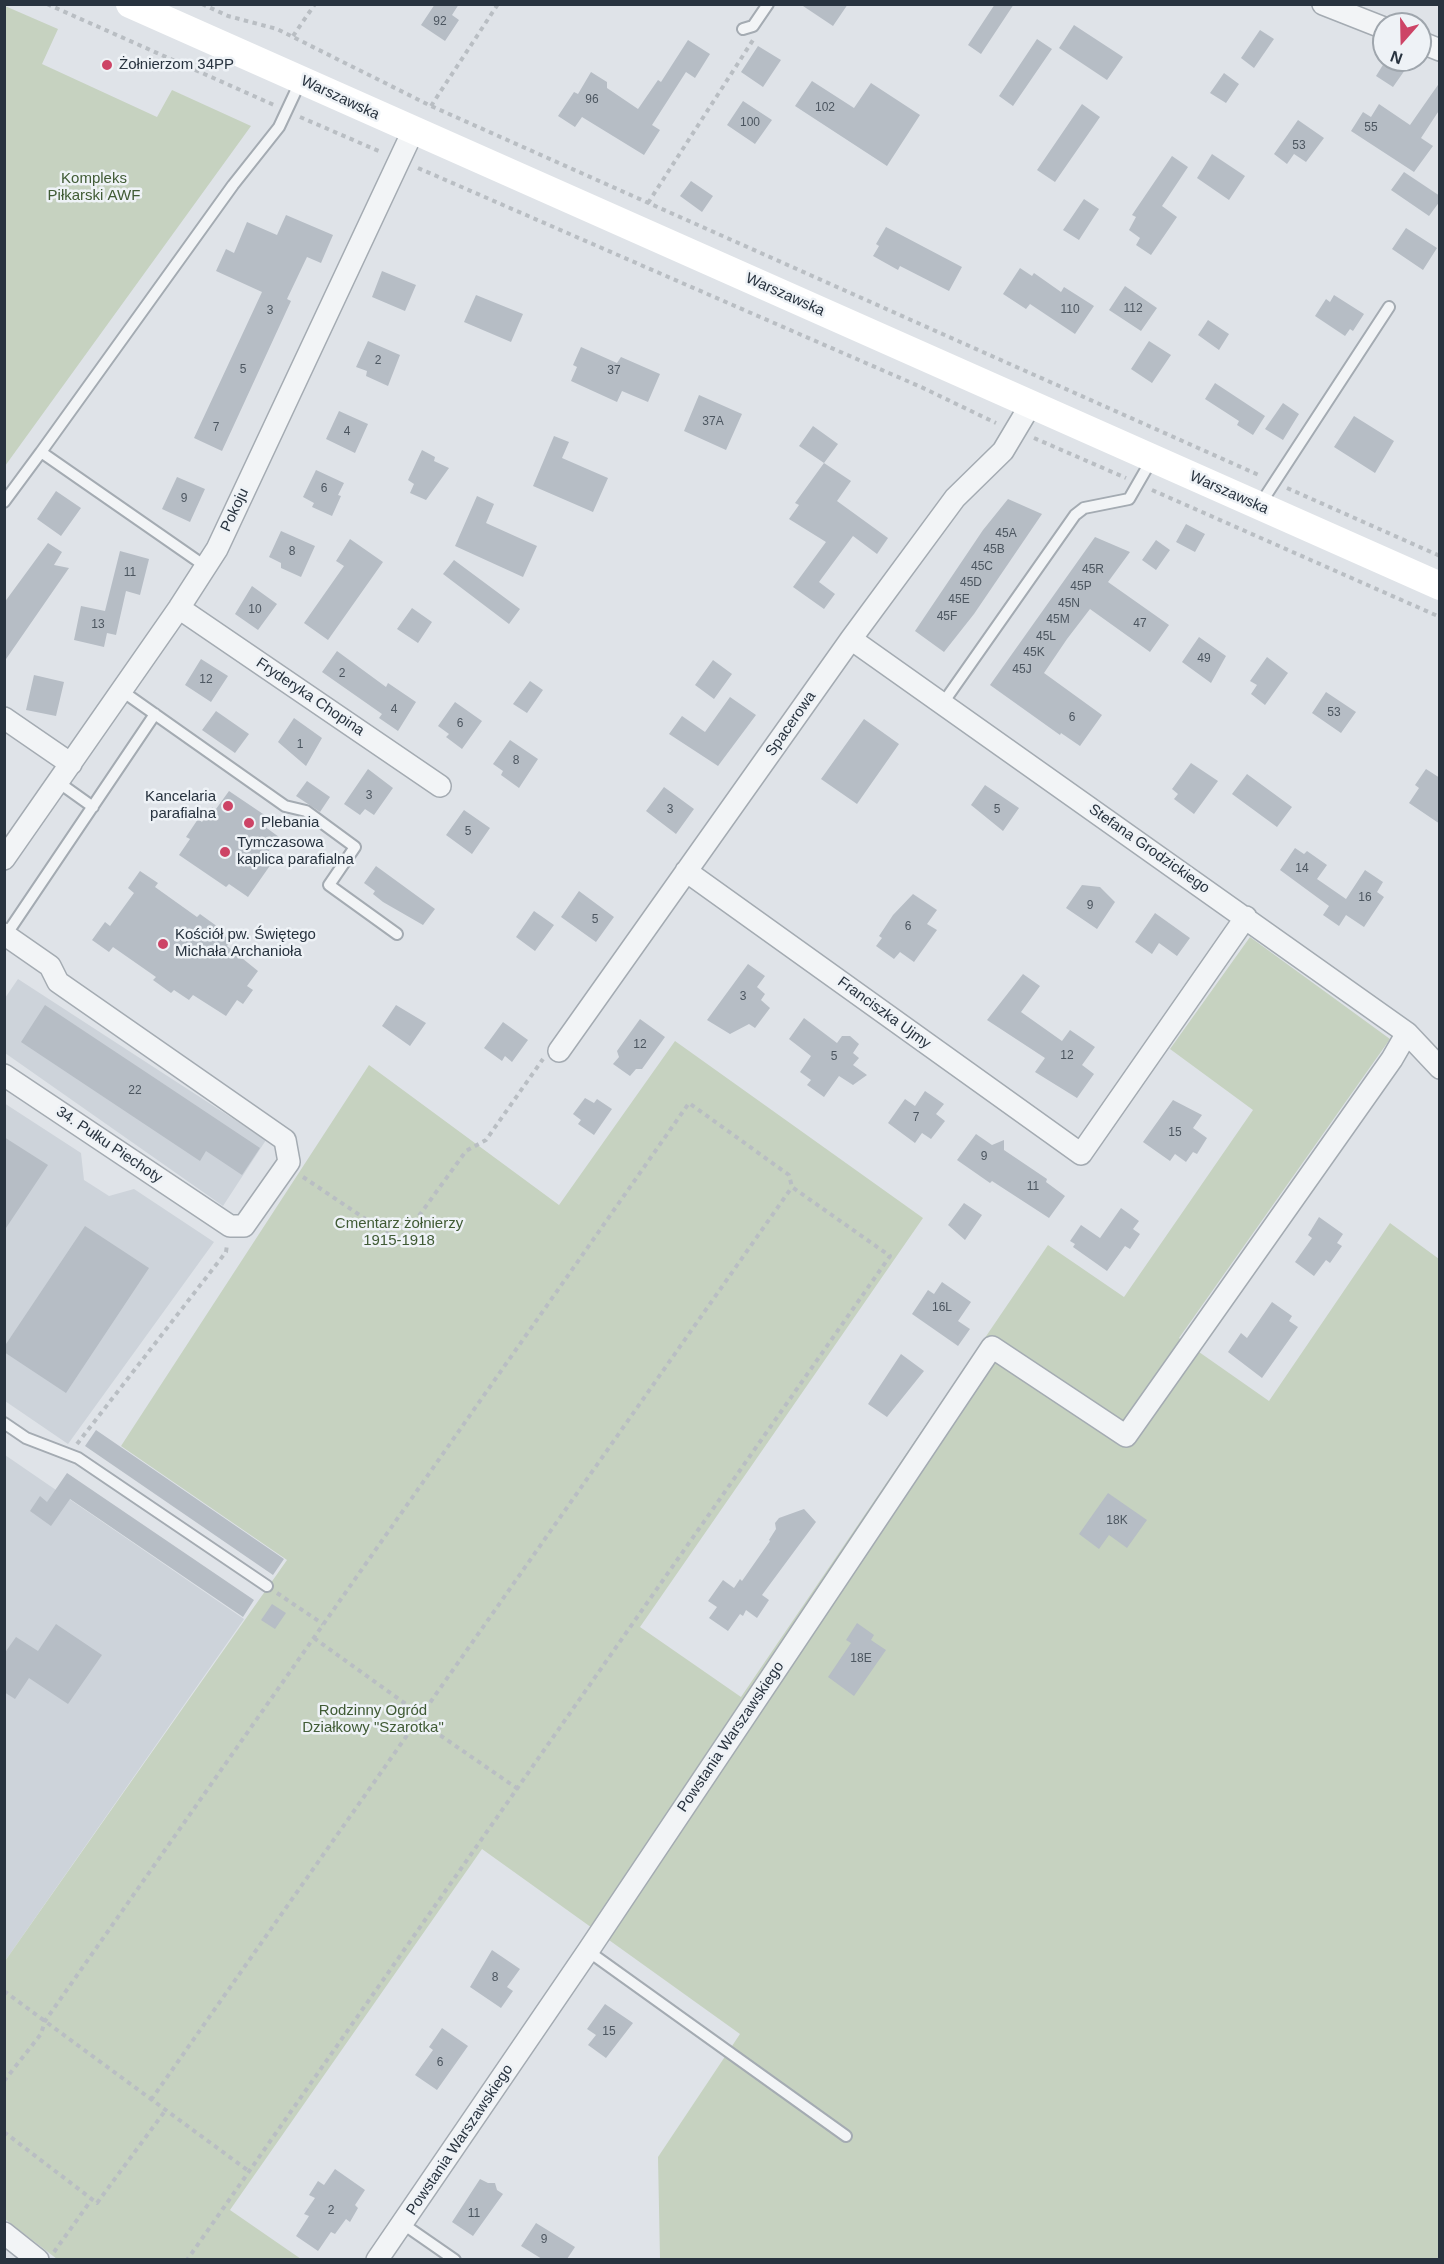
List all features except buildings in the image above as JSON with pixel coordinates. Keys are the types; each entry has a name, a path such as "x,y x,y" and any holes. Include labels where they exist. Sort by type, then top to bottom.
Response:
{"street":[{"name":"Warszawska","path":"130,4 1440,586"},
{"path":"1323,4 1372,23"},
{"name":"Pokoju","path":"4,859 122,691 217,549 413,131"},
{"name":"Spacerowa","path":"559,1051 851,639 955,498 1003,451 1031,404"},
{"name":"Fryderyka Chopina","path":"179,608 440,786"},
{"name":"Stefana Grodzickiego","path":"851,639 1407,1033 1440,1068"},
{"path":"4,718 70,764"},
{"name":"Franciszka Ujmy","path":"686,871 1081,1154 1246,917"},
{"path":"5,935 50,966 58,982 285,1140 289,1161 244,1226 222,1221"},
{"name":"Powstania Warszawskiego","path":"377,2259 588,1951 992,1347 1126,1436 1392,1059 1407,1033"},
{"name":"34. Pułku Piechoty","path":"4,1075 222,1221"},
{"path":"4,2233 38,2259"}],"lane":[{"path":"748,28 768,4"},
{"path":"4,502 233,185 279,127 301,80"},
{"path":"1259,506 1389,307"},
{"path":"41,452 205,566"},
{"path":"943,703 1075,515 1084,508 1129,499 1153,459"},
{"path":"122,691 285,806 306,811 355,847 329,885 397,934"},
{"path":"5,935 155,714"},
{"path":"58,782 93,807"},
{"path":"4,1423 26,1438 78,1458 267,1586"},
{"path":"588,1951 846,2136"},
{"path":"403,2224 455,2259"}],"path":[{"path":"47,4 287,112 921,387 993,421 1002,431"},
{"path":"202,4 228,16 294,36 431,106 1440,556"},
{"path":"294,36 315,4"},
{"path":"431,106 498,4"},
{"path":"648,203 753,42 748,28"},
{"path":"1027,443 1035,438 1440,617"},
{"path":"286,1166 388,1234 394,1237 405,1235 466,1151 486,1140 547,1054 559,1051"},
{"path":"4,2081 41,2034 45,2021 689,1103 789,1175 792,1188 890,1256 187,2259"},
{"path":"151,2100 792,1188"},
{"path":"68,1455 226,1252 222,1221"},
{"path":"267,1586 323,1624"},
{"path":"314,1638 518,1789"},
{"path":"4,1990 250,2172"},
{"path":"4,2132 90,2201 97,2203 165,2111"},
{"path":"48,2259 90,2201"}],"shaded area":[{"path":"18,979 266,1140 223,1206 5,1053 5,998"},
{"path":"4,1103 81,1153 84,1180 109,1196 134,1189 214,1242 68,1444 5,1401"},
{"path":"5,1455 244,1619 5,1961"}],"green space":[{"name":"Kompleks Piłkarski AWF","path":"5,6 58,29 42,64 157,117 172,90 251,126 5,466"},
{"path":"1250,937 1390,1039 1179,1338 1269,1401 1390,1223 1439,1259 1439,2259 660,2259 658,2157 740,2034 482,1849 230,2210 301,2259 57,2259 5,2219 5,1961 287,1560 121,1446 369,1065 559,1205 675,1041 923,1218 640,1627 741,1697 1048,1245 1124,1297 1253,1110 1170,1049"}],"place":[{"name":"Żołnierzom 34PP","path":"107,65"},
{"name":"Kancelaria parafialna","path":"228,806"},
{"name":"Plebania","path":"249,823"},
{"name":"Tymczasowa kaplica parafialna","path":"225,852"},
{"name":"Kościół pw. Świętego Michała Archanioła","path":"163,944"}],"park label":[{"name":"Cmentarz żołnierzy 1915-1918","path":"399,1232"},
{"name":"Rodzinny Ogród Działkowy \"Szarotka\"","path":"373,1720"}]}
